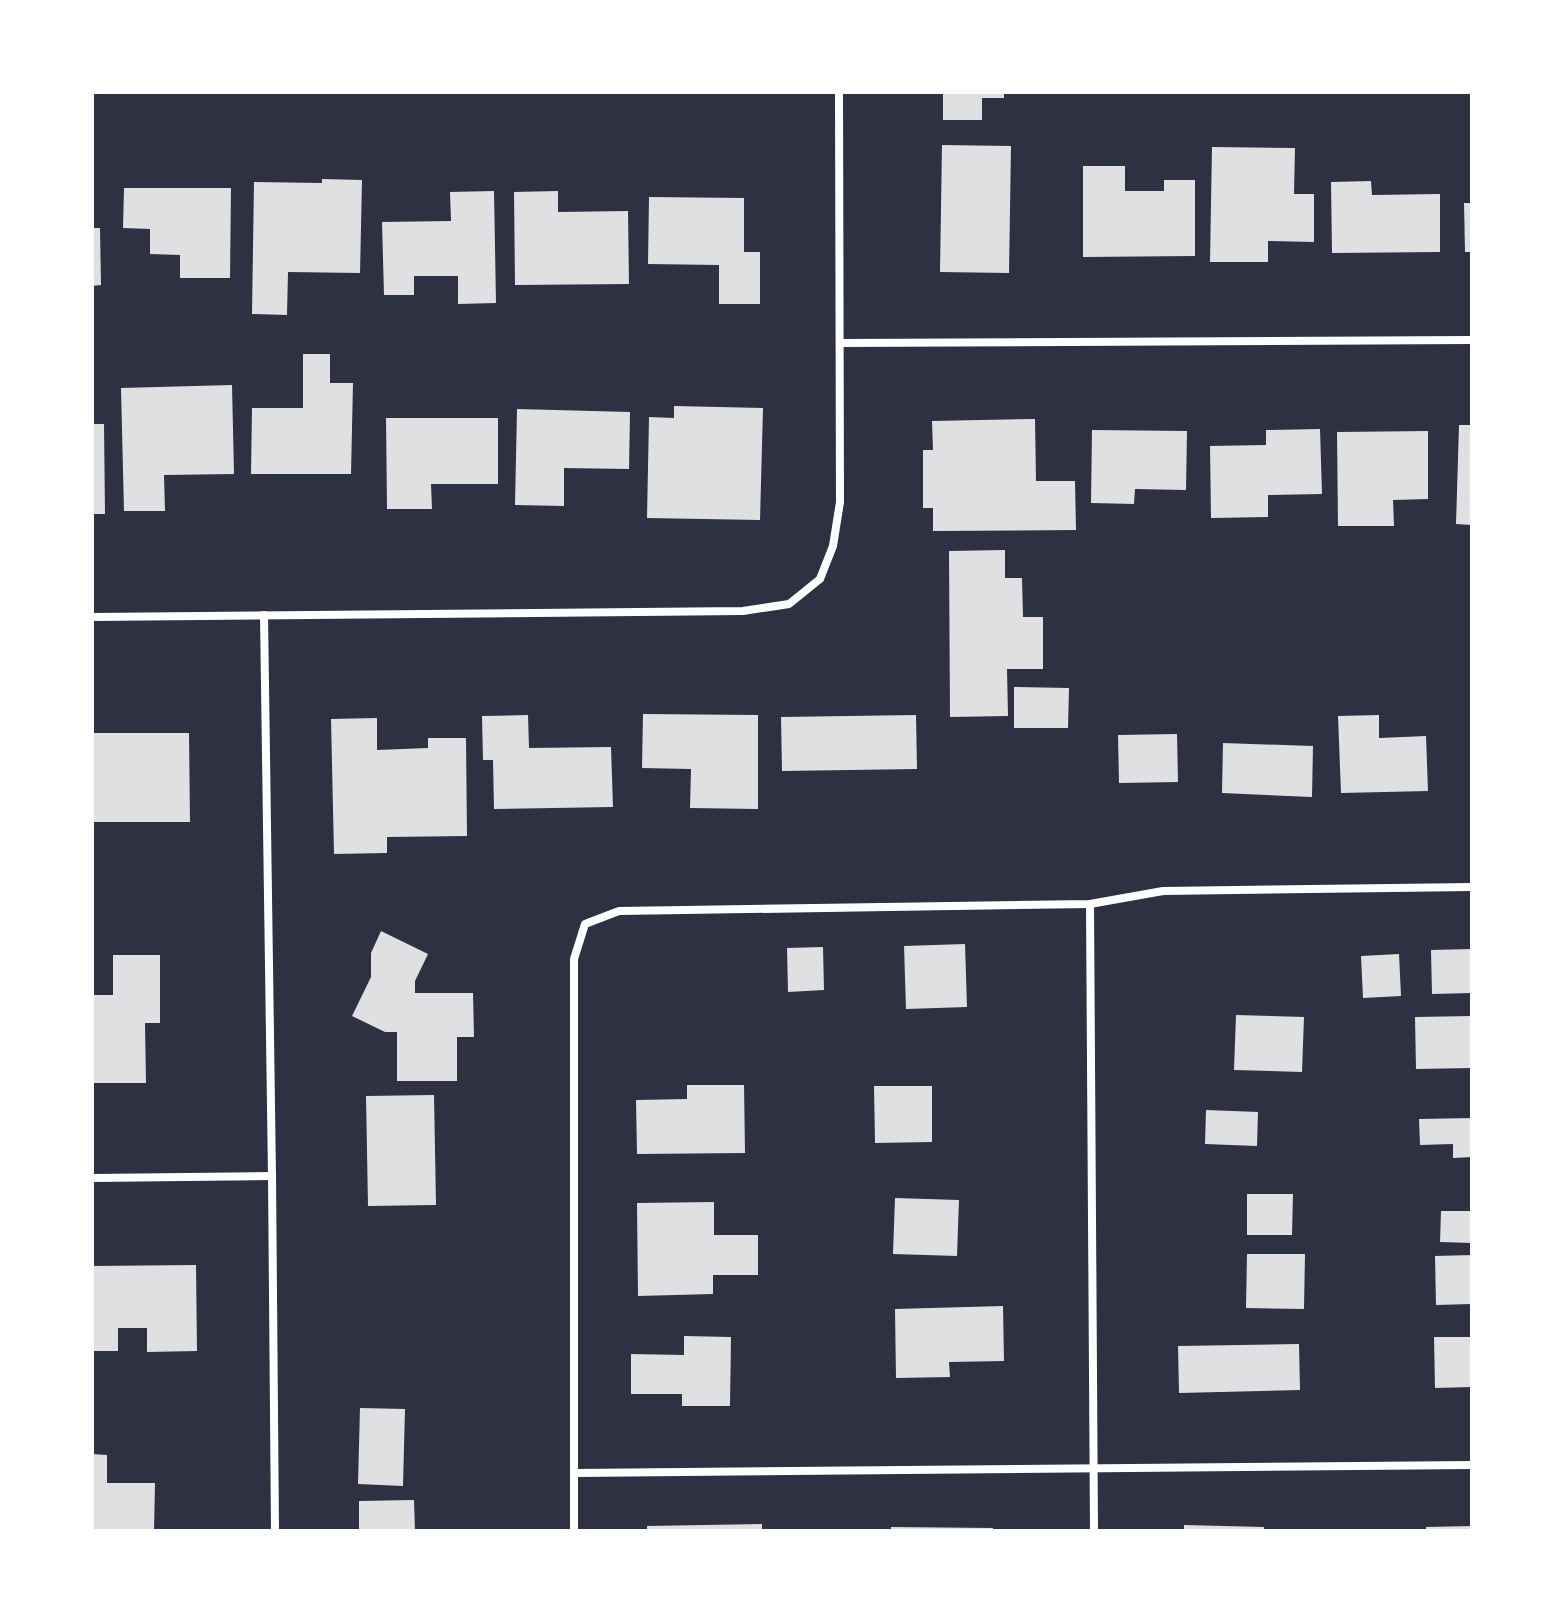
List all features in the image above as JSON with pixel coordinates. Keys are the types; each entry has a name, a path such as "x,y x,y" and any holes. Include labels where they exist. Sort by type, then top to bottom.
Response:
{"street":[{"path":"92,617 743,611 789,604 820,579 833,546 840,502 839,92"},
{"path":"840,343 1472,340"},
{"path":"264,615 275,1531"},
{"path":"574,1531 574,959 585,924 619,911 1090,904 1163,891 1472,887"},
{"path":"1090,904 1094,1531"},
{"path":"92,1178 272,1176"},
{"path":"575,1473 1472,1465"}],"building":[{"path":"943,92 1004,92 1004,98 982,98 982,120 943,120"},
{"path":"942,145 1011,146 1009,273 940,272"},
{"path":"1212,147 1295,148 1294,194 1314,194 1314,242 1268,241 1268,262 1210,262"},
{"path":"1083,166 1125,166 1125,191 1164,191 1164,180 1195,180 1195,256 1083,257"},
{"path":"322,179 362,180 360,273 288,272 287,315 252,314 254,182 322,183"},
{"path":"1371,181 1372,195 1440,194 1440,252 1332,253 1331,182"},
{"path":"124,188 231,188 230,278 180,278 180,255 150,254 150,229 123,228"},
{"path":"494,191 496,303 458,304 458,276 414,276 414,295 384,295 382,222 451,221 450,192"},
{"path":"558,191 558,212 628,211 629,284 515,285 514,192"},
{"path":"649,197 744,198 744,252 760,252 760,304 719,304 719,265 648,264"},
{"path":"1464,203 1472,203 1472,252 1465,252"},
{"path":"92,228 100,228 101,285 92,286"},
{"path":"303,354 330,354 330,383 353,383 351,474 251,474 252,408 303,408"},
{"path":"232,385 234,474 164,475 165,511 124,511 121,388"},
{"path":"674,406 763,408 760,520 647,518 649,417 674,418"},
{"path":"517,409 630,412 629,469 564,468 564,506 515,505"},
{"path":"386,418 498,418 498,484 431,484 432,509 387,509"},
{"path":"1035,419 1036,481 1075,481 1076,530 933,531 933,508 923,508 923,450 933,450 932,421"},
{"path":"92,424 104,424 105,514 92,514"},
{"path":"1459,425 1472,425 1472,525 1456,524"},
{"path":"1320,429 1322,494 1268,495 1268,517 1211,518 1210,446 1266,445 1266,430"},
{"path":"1092,430 1187,431 1186,490 1135,489 1134,504 1091,503"},
{"path":"1428,431 1428,499 1393,500 1394,526 1338,526 1337,432"},
{"path":"1005,550 1005,578 1022,578 1023,617 1043,617 1043,669 1007,669 1008,716 950,717 949,551"},
{"path":"1014,687 1069,688 1068,728 1014,728"},
{"path":"643,714 758,715 758,809 690,808 691,769 642,768"},
{"path":"528,715 529,748 611,747 613,807 494,809 493,760 483,760 482,716"},
{"path":"916,715 917,769 782,771 781,717"},
{"path":"1379,715 1379,738 1426,736 1428,791 1341,793 1338,716"},
{"path":"377,718 377,750 428,748 428,738 466,738 467,836 387,837 387,853 334,854 331,719"},
{"path":"92,733 189,733 190,822 92,822"},
{"path":"1177,734 1178,782 1119,783 1118,735"},
{"path":"1223,743 1313,746 1312,797 1222,793"},
{"path":"381,931 428,954 415,981 415,993 473,993 474,1037 457,1037 457,1081 397,1081 397,1032 385,1032 352,1016 371,977 371,953"},
{"path":"965,944 967,1007 906,1009 904,946"},
{"path":"823,947 824,990 788,992 787,948"},
{"path":"1472,949 1472,993 1432,994 1431,950"},
{"path":"1399,954 1401,996 1363,998 1361,956"},
{"path":"113,955 160,955 160,1023 145,1023 146,1083 92,1083 92,995 113,995"},
{"path":"1236,1015 1304,1017 1302,1072 1234,1070"},
{"path":"1472,1016 1472,1068 1416,1069 1415,1017"},
{"path":"687,1085 744,1085 745,1153 637,1154 636,1100 687,1099"},
{"path":"874,1086 932,1086 932,1142 875,1143"},
{"path":"434,1095 436,1205 368,1206 366,1096"},
{"path":"1206,1110 1258,1112 1257,1146 1205,1144"},
{"path":"1472,1118 1472,1157 1453,1158 1453,1144 1420,1145 1419,1119"},
{"path":"1247,1194 1293,1194 1292,1235 1247,1235"},
{"path":"895,1198 959,1200 957,1256 893,1254"},
{"path":"714,1202 714,1235 758,1235 758,1275 713,1275 713,1294 638,1296 637,1203"},
{"path":"1441,1211 1472,1211 1472,1243 1440,1242"},
{"path":"1247,1254 1305,1254 1304,1309 1246,1308"},
{"path":"1472,1255 1472,1304 1436,1305 1435,1256"},
{"path":"196,1265 197,1351 147,1352 147,1328 118,1328 118,1351 92,1351 92,1266"},
{"path":"1003,1306 1004,1361 949,1362 950,1377 896,1378 895,1309"},
{"path":"684,1336 731,1337 730,1406 682,1406 682,1394 631,1394 631,1354 684,1355"},
{"path":"1434,1337 1472,1337 1472,1387 1435,1388"},
{"path":"1299,1344 1300,1390 1179,1393 1178,1346"},
{"path":"360,1408 405,1409 403,1486 358,1484"},
{"path":"92,1454 107,1455 107,1483 155,1483 154,1531 92,1531"},
{"path":"414,1500 415,1531 359,1531 359,1501"},
{"path":"762,1524 762,1531 647,1531 647,1526"},
{"path":"1184,1525 1264,1527 1264,1531 1184,1531"},
{"path":"1472,1526 1472,1531 1426,1531 1426,1527"},
{"path":"891,1527 993,1528 993,1531 891,1531"}]}
